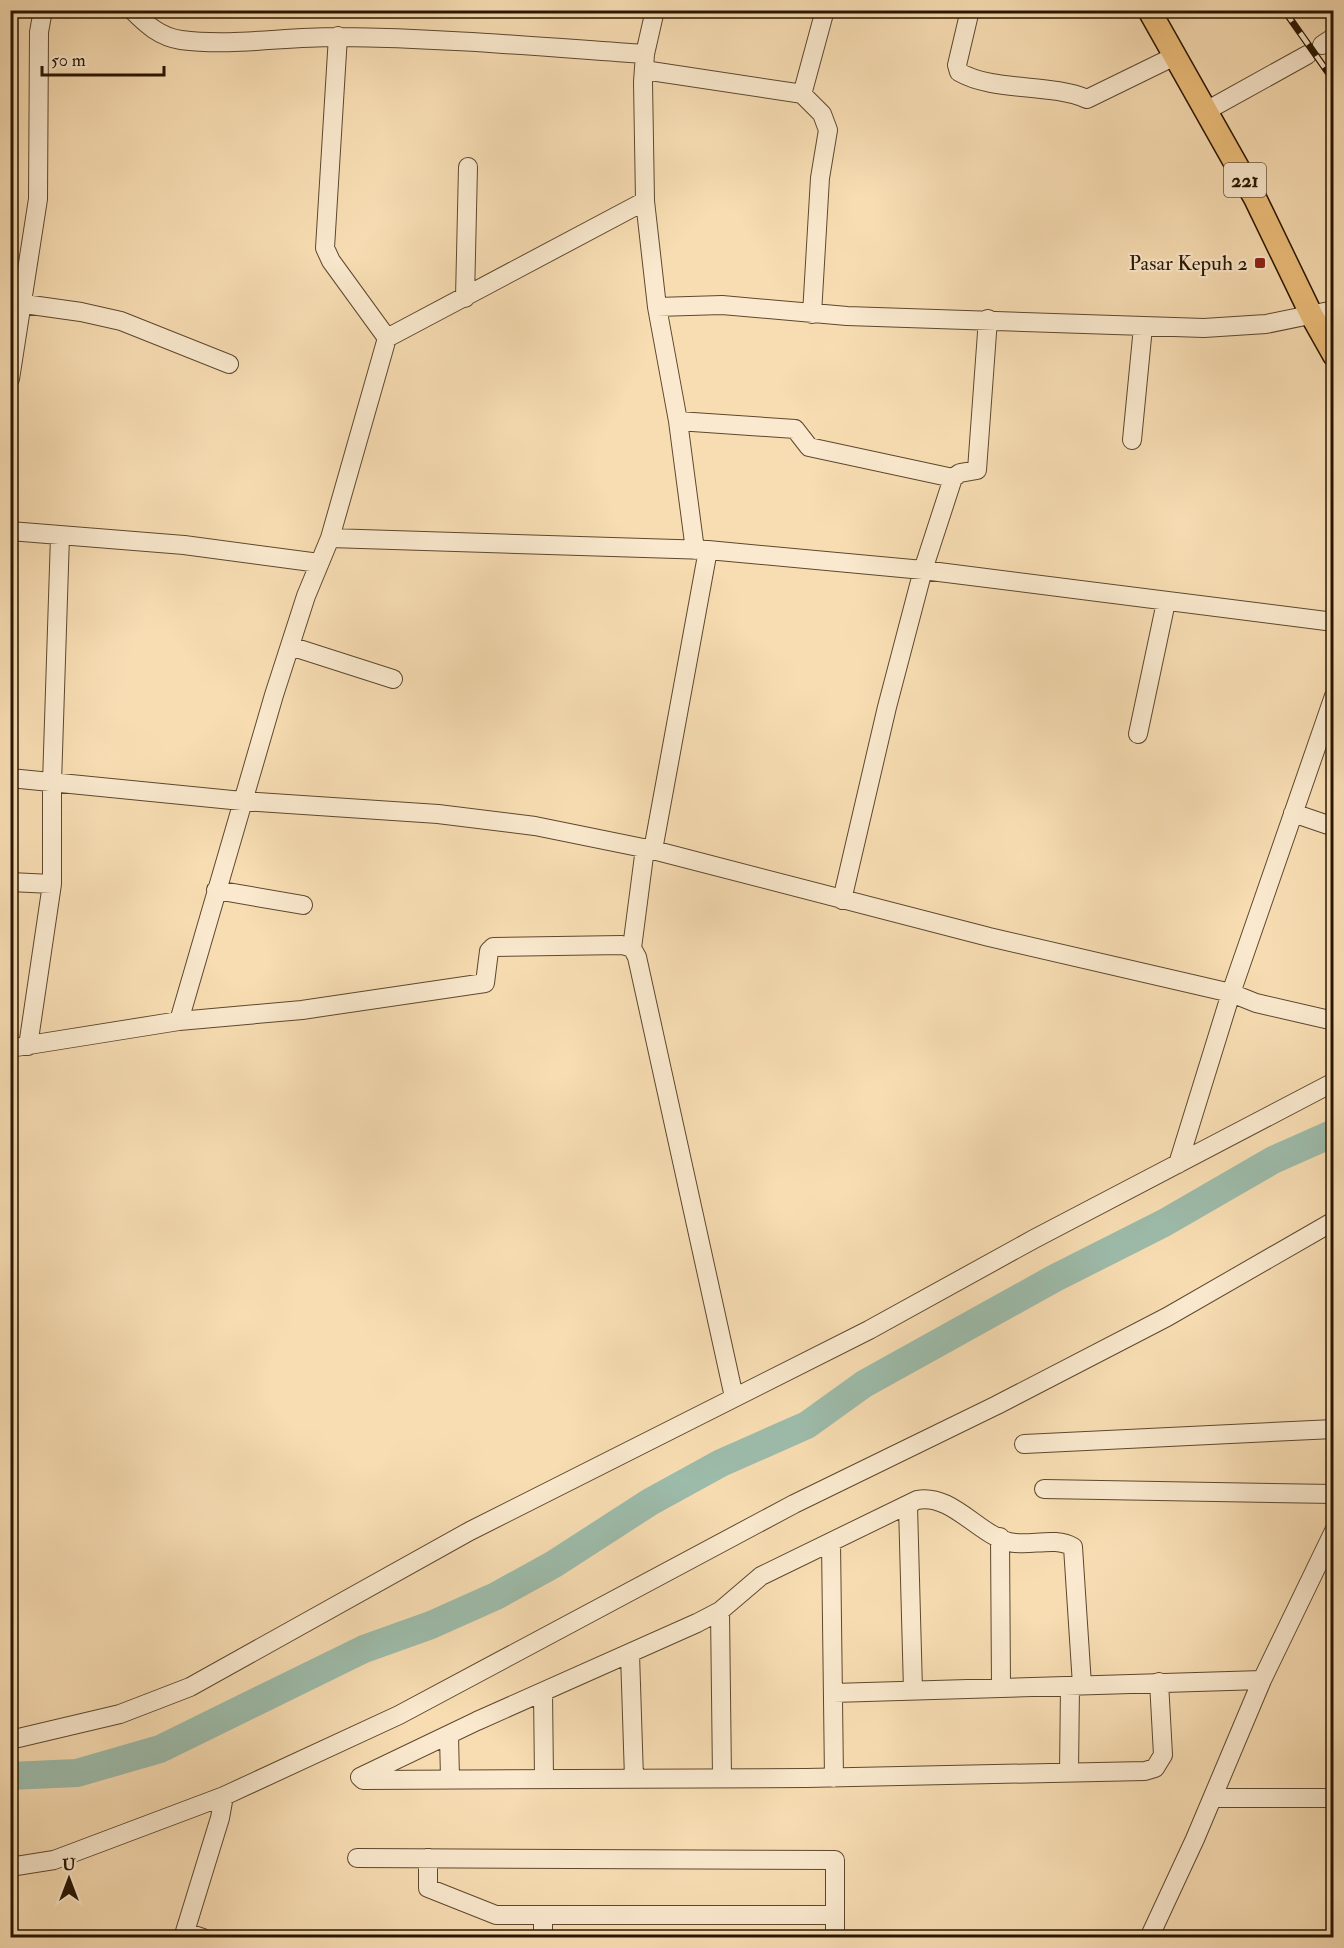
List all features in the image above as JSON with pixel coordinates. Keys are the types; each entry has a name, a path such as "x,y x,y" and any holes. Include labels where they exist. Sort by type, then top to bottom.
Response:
{"main road":[{"name":"221","path":"1149,10 1255,198 1312,316 1334,355"}],"street":[{"path":"10,379 16,302 38,199 39,32 43,10"},
{"path":"132,10 153,31 182,40 247,42 338,36 501,42 644,62 803,94 822,114 828,130 820,178 812,314"},
{"path":"655,10 644,62 645,201 657,307 702,550 632,948 637,957 734,1397"},
{"path":"803,94 825,10"},
{"path":"970,10 957,65 959,72 978,80 1070,92 1086,99 1175,56"},
{"path":"338,36 325,248 331,261 387,338"},
{"path":"1206,111 1321,46"},
{"path":"465,298 468,167"},
{"path":"179,1021 242,801 290,646 330,538 387,338 645,201"},
{"path":"16,302 121,321 229,364"},
{"path":"657,307 722,305 812,314 987,319 1143,327 1238,326 1312,316 1334,310"},
{"path":"842,900 887,707 923,570 953,478 960,473 976,470 987,319"},
{"path":"1132,440 1143,327"},
{"path":"678,421 795,429 809,447 953,478"},
{"path":"10,531 184,545 319,563"},
{"path":"60,536 52,783 52,884 19,1047 179,1021 302,1010 485,983 489,951 493,947 622,945 632,948"},
{"path":"330,538 702,550 923,570 1334,622"},
{"path":"1138,734 1166,602"},
{"path":"290,646 393,679"},
{"path":"1178,1164 1231,993 1334,696"},
{"path":"10,778 242,801 448,815 535,826 649,849 842,900 1231,993 1256,1004 1334,1021"},
{"path":"1293,813 1334,827"},
{"path":"10,882 52,884"},
{"path":"216,890 303,905"},
{"path":"10,1740 120,1714 190,1688 470,1531 869,1330 1034,1239 1334,1082"},
{"path":"10,1867 54,1860 224,1796 399,1715 784,1509 997,1405 1167,1317 1334,1221"},
{"path":"1024,1444 1334,1429"},
{"path":"1044,1489 1334,1494"},
{"path":"1069,1773 1076,1685 1075,1550 1067,1544 1008,1541 942,1503 927,1498 761,1576 720,1611 360,1777 363,1780 834,1778 1069,1773 1145,1771 1155,1768 1163,1755 1159,1682"},
{"path":"908,1506 913,1690"},
{"path":"1149,1938 1213,1797 1262,1680 1334,1531"},
{"path":"1000,1537 1001,1688"},
{"path":"831,1543 834,1778"},
{"path":"720,1611 722,1778"},
{"path":"630,1654 634,1778"},
{"path":"833,1693 1262,1680"},
{"path":"543,1692 544,1778"},
{"path":"449,1736 450,1778"},
{"path":"203,1938 184,1935 220,1818 224,1796"},
{"path":"1213,1797 1334,1797"},
{"path":"357,1858 835,1860 836,1938"},
{"path":"428,1858 428,1888 496,1915 835,1915"},
{"path":"543,1915 543,1938"}],"waterway":[{"path":"10,1776 77,1773 160,1749 364,1649 431,1625 496,1596 554,1564 650,1502 721,1463 807,1425 864,1384 1055,1278 1164,1223 1273,1160 1334,1133"}],"railway":[{"path":"1284,10 1334,81"}],"place":[{"name":"Pasar Kepuh 2","path":"1260,263"}]}
